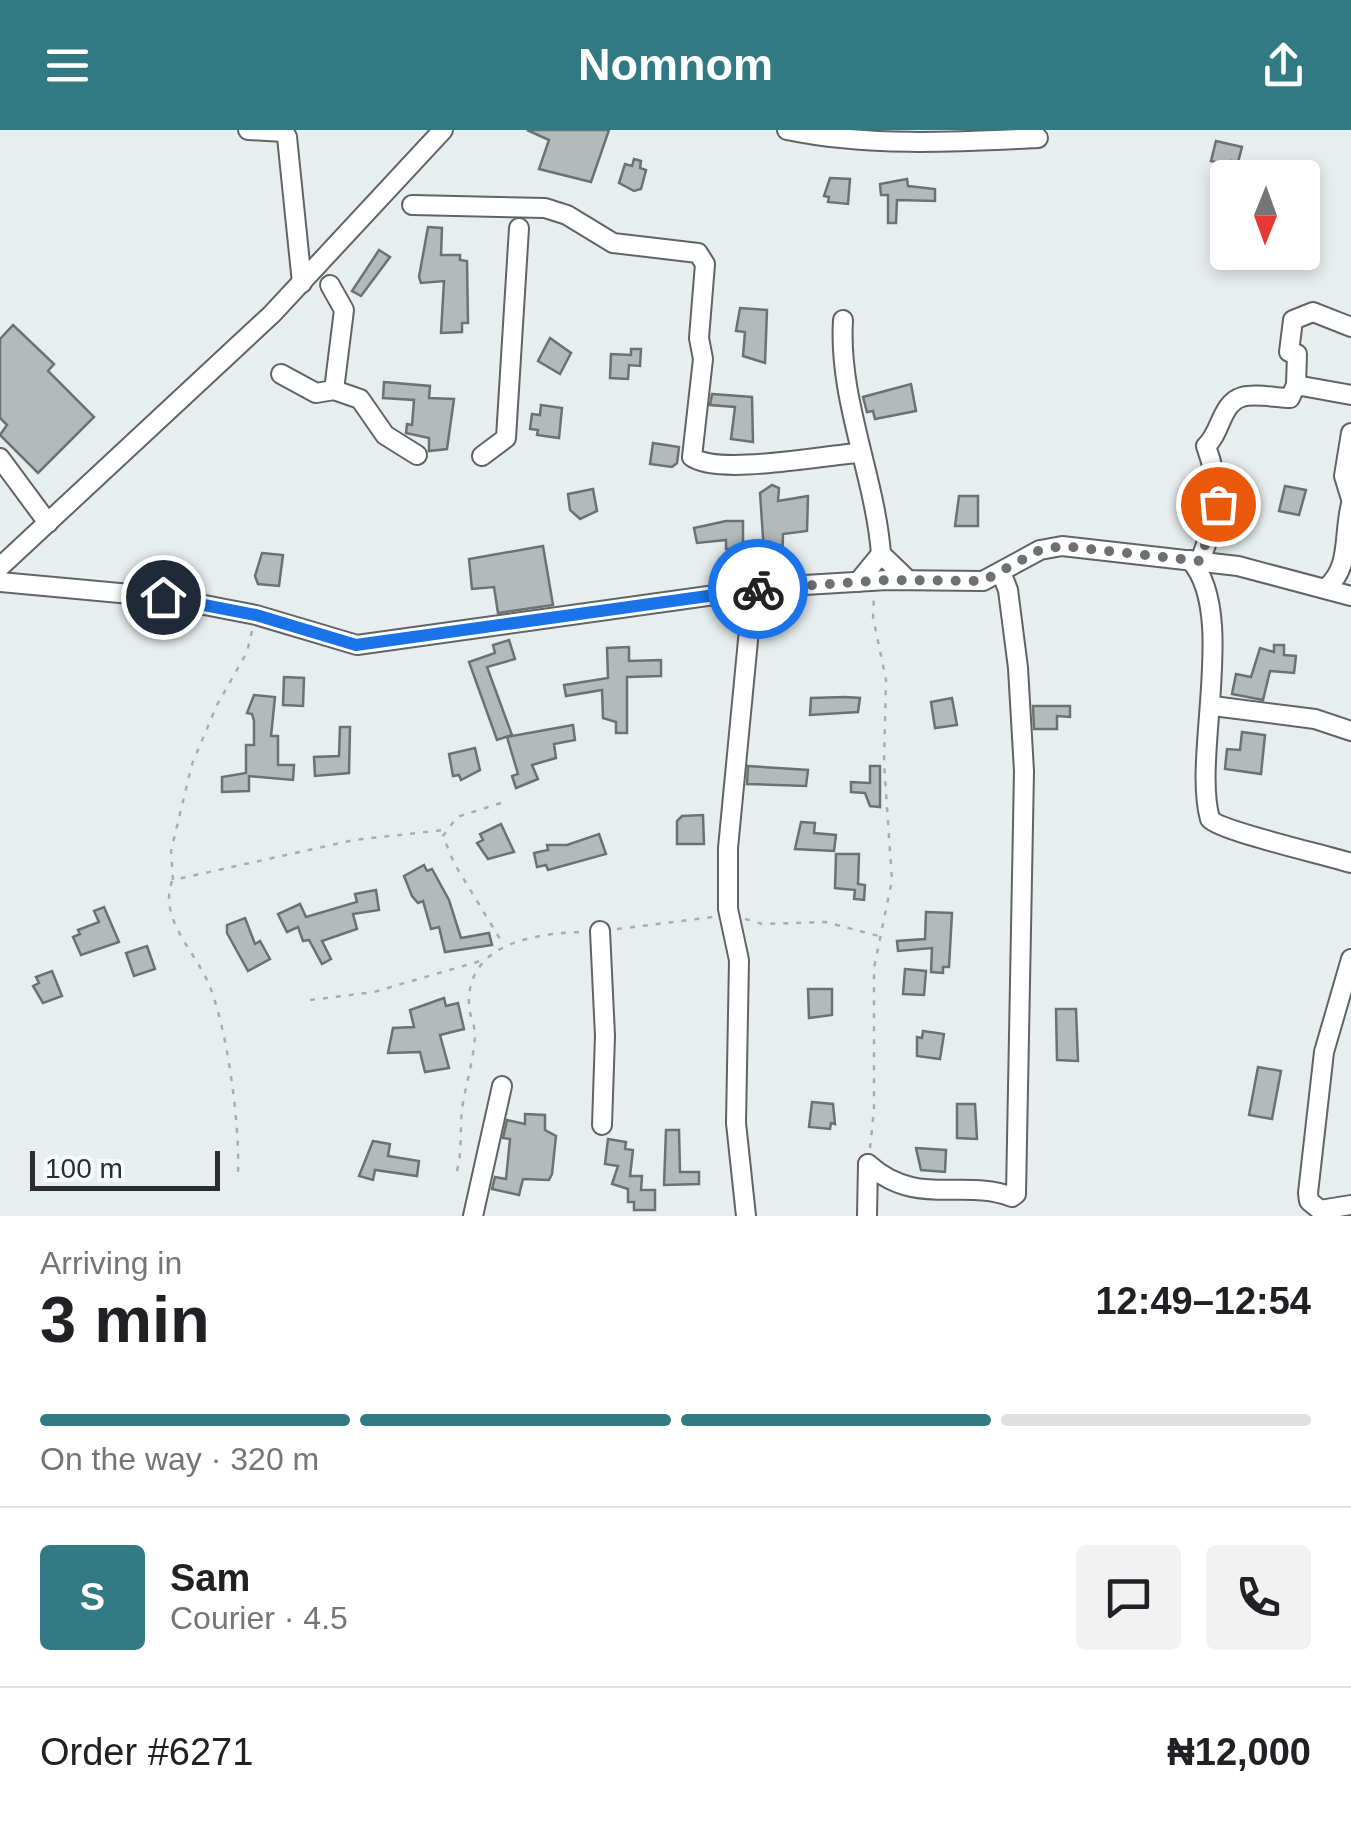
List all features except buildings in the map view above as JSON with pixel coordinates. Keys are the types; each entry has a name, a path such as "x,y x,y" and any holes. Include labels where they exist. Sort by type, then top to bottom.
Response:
{"street":[{"path":"248,130 293,134 306,279"},
{"path":"0,567 177,406 306,279 443,130"},
{"path":"787,130 842,138 935,141 1038,138"},
{"path":"398,181 412,205"},
{"path":"496,205 518,228"},
{"path":"376,206 538,207 567,215 613,243 698,254 705,264 699,338 703,359 692,456 699,462 735,463 860,452"},
{"path":"482,456 506,438 518,228 538,207"},
{"path":"301,249 330,254"},
{"path":"330,254 330,286 344,310 334,390"},
{"path":"306,279 330,286"},
{"path":"1351,328 1313,312 1293,320 1288,348 1297,354 1296,386 1290,398 1243,396 1226,408 1218,436 1206,446 1216,476 1218,504 1200,564 1213,706 1207,808 1216,826 1351,863"},
{"path":"843,320 842,362 855,408 860,452 878,508 882,554 865,581"},
{"path":"281,374 316,393 334,390 360,399 385,435 417,455"},
{"path":"1296,386 1351,395"},
{"path":"1326,588 1343,572 1346,560 1351,502 1344,476 1351,432"},
{"path":"0,458 48,523"},
{"path":"0,582 163,597 256,615 356,645 740,592 865,581 983,581 1040,550 1062,546 1200,564 1351,596"},
{"path":"882,554 908,580"},
{"path":"868,1164 889,1182 938,1194 991,1189 1012,1198 1016,1194 1024,770 1018,668 1008,590 1001,572"},
{"path":"740,592 751,609 728,848 729,914 739,960 736,1123 746,1216"},
{"path":"1213,706 1315,719 1351,731"},
{"path":"600,931 605,1036 602,1124"},
{"path":"1351,959 1324,1052 1308,1193 1309,1201 1320,1210 1351,1205"},
{"path":"473,1216 502,1086"},
{"path":"867,1216 868,1164"}],"path":[{"path":"865,581 886,680 884,763 892,880 874,968 874,1109 868,1164"},
{"path":"238,1173 239,1136 218,1012 207,980 174,922 166,897 172,880 171,852 192,764 217,704 247,652 256,615"},
{"path":"172,880 354,840 444,830 457,817 500,803"},
{"path":"444,830 454,864 504,946"},
{"path":"457,1171 476,1030 468,1004 475,976 488,958 504,946 554,933 729,914 762,924 825,922 879,936"},
{"path":"310,1000 374,992 488,958"}],"way so far":[{"path":"758,589 887,580 983,581 1024,557 1062,546 1102,554 1200,561 1218,504"}],"route":[{"path":"163,597 256,615 356,645 758,589"}]}
